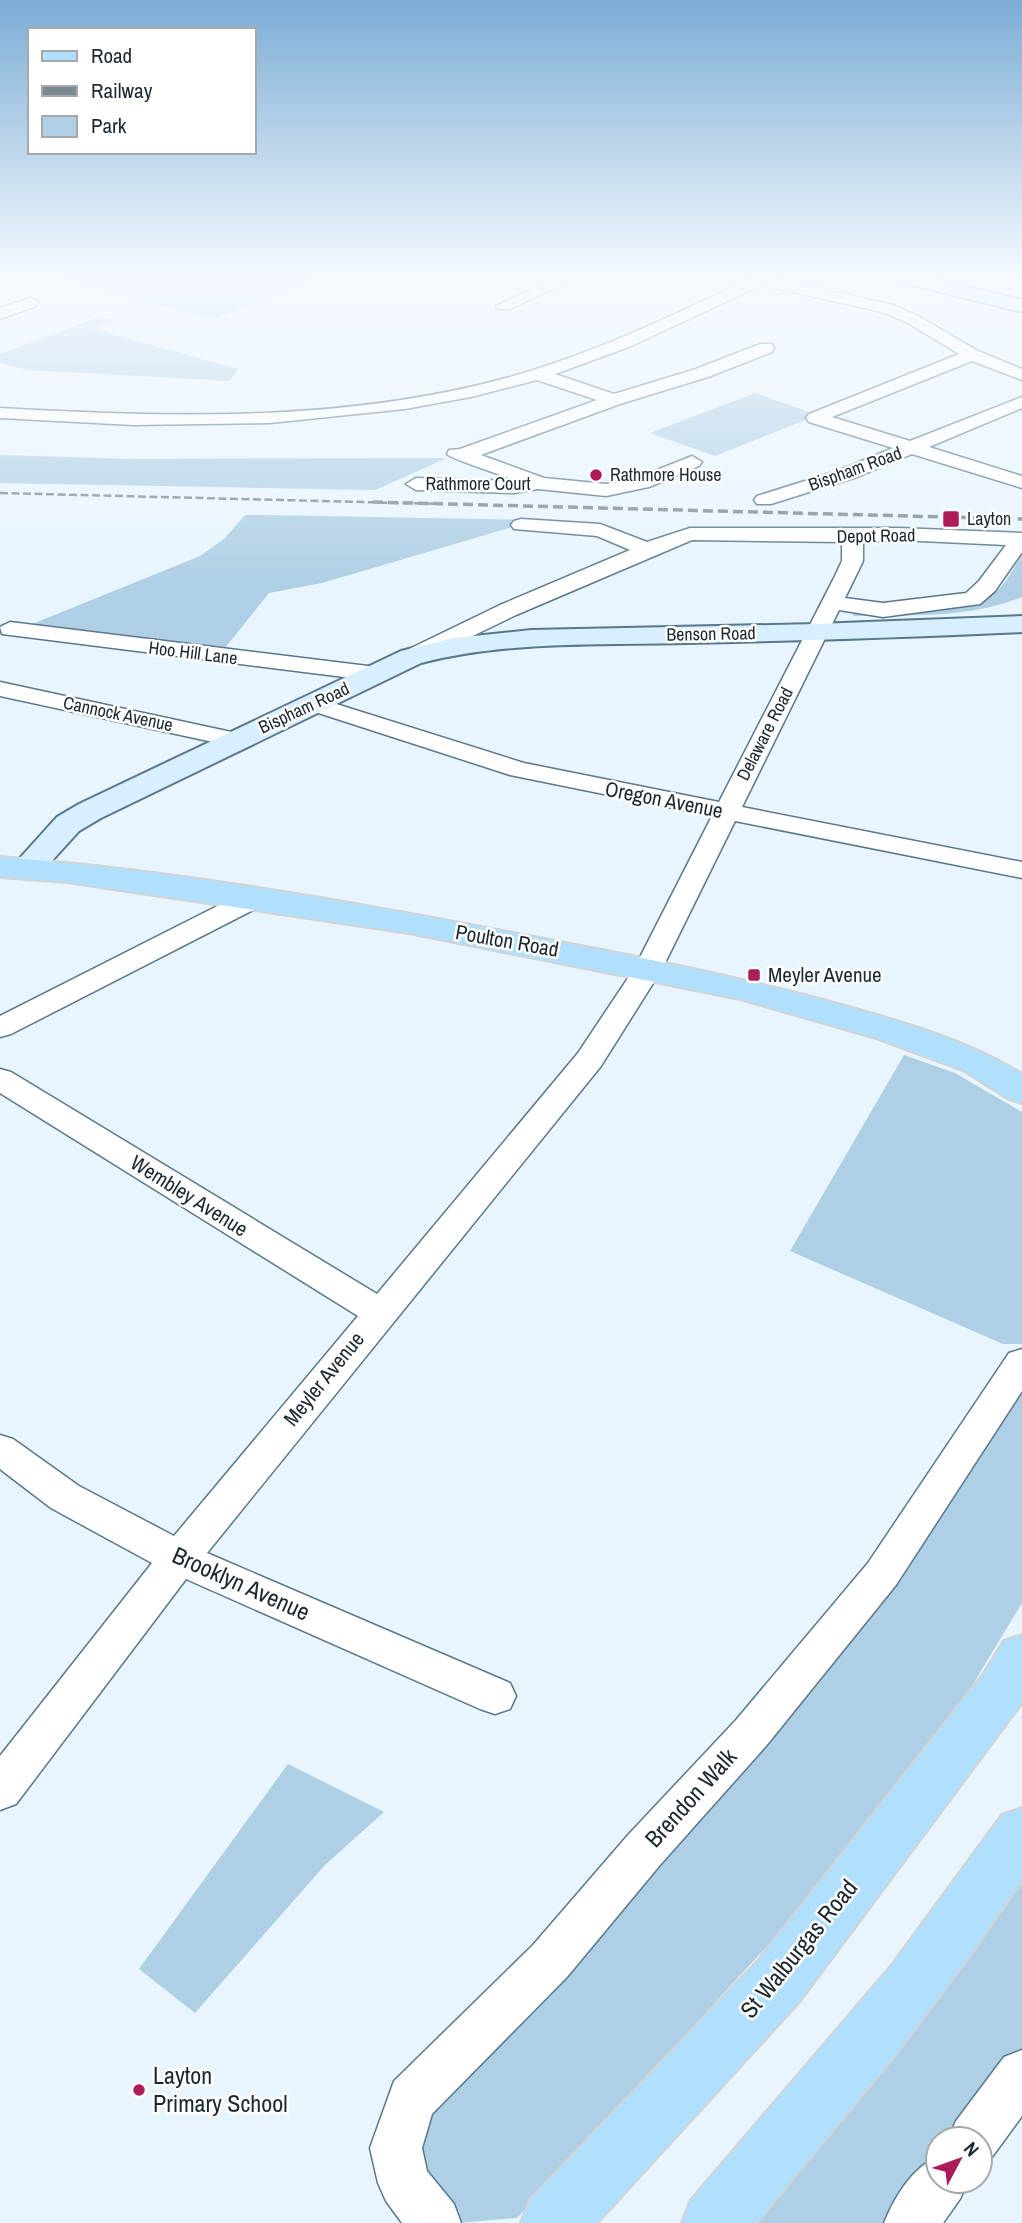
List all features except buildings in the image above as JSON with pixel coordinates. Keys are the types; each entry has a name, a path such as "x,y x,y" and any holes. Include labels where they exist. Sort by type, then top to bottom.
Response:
{"main road":[{"name":"Benson Road","path":"411,657 454,646 531,638 816,632 1019,623"},
{"name":"Bispham Road","path":"14,868 68,824 101,806 411,657"},
{"path":"67,872 82,836 101,806"},
{"name":"Poulton Road","path":"14,868 67,872 255,898 648,968 746,990 889,1030 976,1062 1022,1069"},
{"name":"Poulton Road","path":"976,1062 1022,1091"},
{"name":"St Walburgas Road","path":"553,2223 778,1982 1000,1692 1022,1656"},
{"path":"714,2223 873,2034 998,1870 1022,1833"}],"street":[{"path":"0,413 164,418 303,414 392,405 509,382"},
{"path":"560,382 614,400"},
{"path":"680,382 614,400 453,453 488,462 540,484 606,490 633,479 692,462"},
{"path":"905,382 815,418 1022,482"},
{"name":"Bispham Road","path":"764,500 847,474 1022,402"},
{"name":"Rathmore Court","path":"416,484 514,487 540,484"},
{"path":"521,525 600,530 648,550"},
{"name":"Bispham Road","path":"411,657 508,610 648,550 690,534 730,533"},
{"name":"Depot Road","path":"730,533 850,536 899,534 1020,539"},
{"name":"Delaware Road","path":"648,968 855,555 850,536"},
{"path":"832,602 883,610 972,599 987,586 1020,539"},
{"path":"508,610 516,630 531,638"},
{"name":"Hoo Hill Lane","path":"10,629 376,674"},
{"name":"Cannock Avenue","path":"0,689 236,740"},
{"name":"Oregon Avenue","path":"314,704 519,770 1022,870"},
{"path":"0,1028 255,898"},
{"name":"Meyler Avenue","path":"0,1790 179,1558 590,1059 648,968"},
{"name":"Wembley Avenue","path":"0,1079 379,1312"},
{"name":"Brendon Walk","path":"435,2223 404,2183 396,2148 412,2099 550,1961 644,1850 751,1733 882,1574 1022,1362"},
{"name":"Brooklyn Avenue","path":"0,1449 65,1497 179,1558 495,1696"},
{"path":"984,2125 1022,2075"},
{"path":"910,2223 931,2195"}],"green space":[{"path":"755,393 818,415 715,456 650,433"},
{"path":"0,455 130,459 447,458 375,490 0,483"},
{"path":"245,515 536,520 322,583 269,593 221,653 25,627 200,556 225,538"},
{"path":"1022,554 1022,597 1002,604 960,612 853,616 853,613 875,614 978,603 999,589"},
{"path":"904,1055 955,1073 1022,1112 1022,1344 1003,1344 790,1251"},
{"path":"1022,1392 1022,1603 970,1689 782,1930 517,2218 458,2223 427,2184 402,2127 882,1574"},
{"path":"288,1764 384,1812 325,1865 195,2013 139,1969"},
{"path":"1022,1833 1022,2066 977,2125 924,2125 924,2193 900,2223 714,2223"}],"railway":[{"path":"0,493 442,504"},
{"path":"373,502 1022,519"}],"place":[{"name":"Rathmore House","path":"596,475"},
{"name":"Layton","path":"951,519"},
{"name":"Meyler Avenue","path":"754,975"},
{"name":"Layton Primary School","path":"139,2090"}]}
